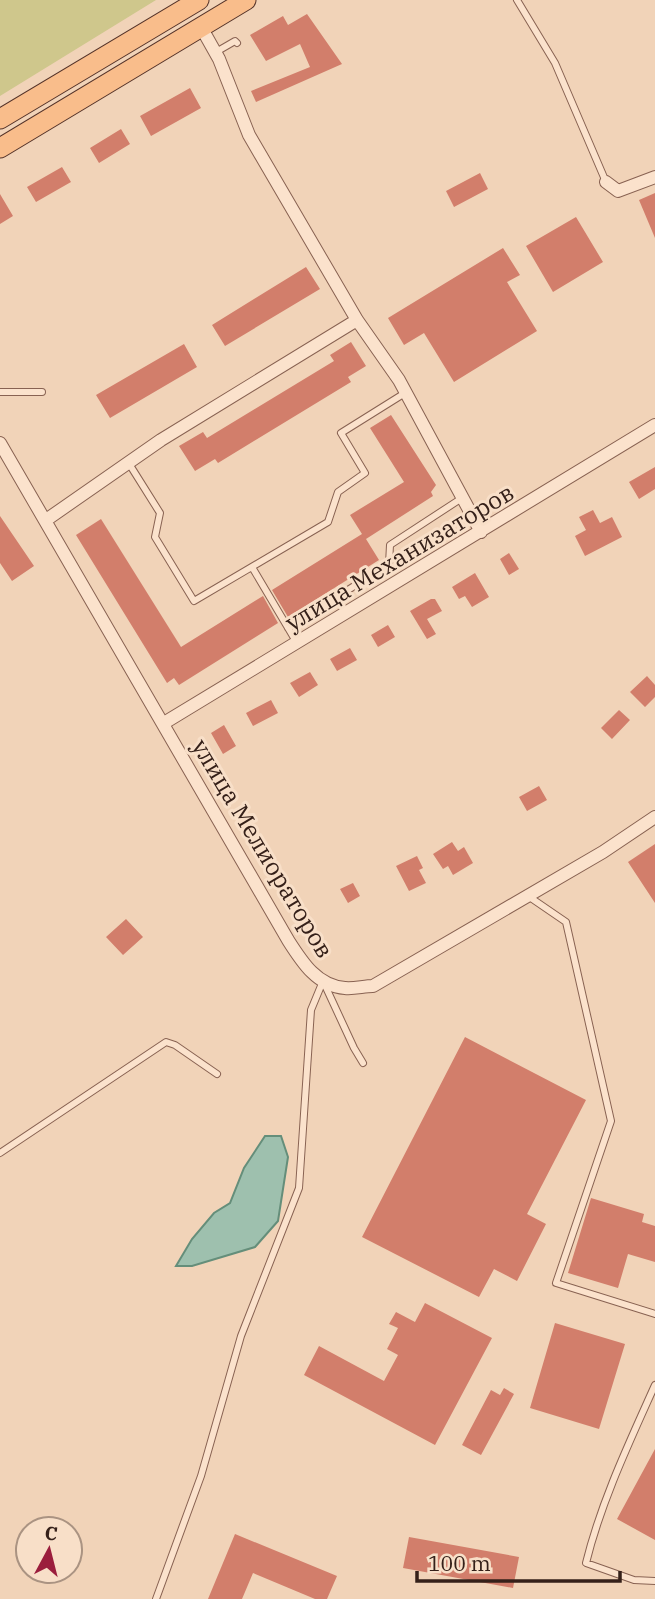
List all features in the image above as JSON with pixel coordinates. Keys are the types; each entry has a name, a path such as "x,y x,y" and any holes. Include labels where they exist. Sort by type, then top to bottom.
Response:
{"main road":[{"path":"0,119 199,0"},
{"path":"0,148 246,0"}],"street":[{"path":"201,27 215,53 249,135 358,320 406,392 481,532"},
{"path":"606,182 618,191 655,177"},
{"path":"46,520 161,440 358,320"},
{"name":"улица Механизаторов","path":"164,723 655,425"},
{"name":"улица Мелиораторов","path":"0,443 288,940 309,971 323,981 345,989 373,985 603,852 655,817"}],"lane":[{"path":"517,0 555,63 606,182"},
{"path":"215,53 235,40 237,43"},
{"path":"0,392 42,392"},
{"path":"128,463 160,513 155,537 194,601 328,522 338,492 365,473 341,433 406,392"},
{"path":"288,628 389,564 390,545 463,498"},
{"path":"252,567 297,643"},
{"path":"528,896 566,922 611,1121 556,1283 655,1314"},
{"path":"323,981 363,1063"},
{"path":"156,1599 201,1476 241,1336 299,1188 311,1010 323,981"},
{"path":"0,1153 166,1042 175,1045 217,1074"},
{"path":"655,1385 632,1437 586,1563 634,1580 655,1581"}],"shaded area":[{"path":"0,0 156,0 0,96"},
{"path":"265,1136 281,1136 288,1157 278,1221 255,1247 192,1266 176,1266 192,1239 214,1213 230,1203 244,1168"}],"building":[{"path":"307,14 342,64 256,102 251,91 310,67 300,44 266,61 250,35 283,16 288,25"},
{"path":"190,88 201,108 151,136 140,116"},
{"path":"121,129 130,144 99,163 90,148"},
{"path":"62,167 71,182 36,202 27,187"},
{"path":"480,173 488,189 454,207 446,191"},
{"path":"655,193 655,238 639,200"},
{"path":"0,194 13,216 0,224"},
{"path":"576,217 603,262 553,292 526,246"},
{"path":"503,248 520,275 507,282 537,331 454,382 424,333 404,345 388,318"},
{"path":"306,267 320,289 225,346 212,325"},
{"path":"351,342 366,366 348,377 351,382 218,463 215,459 195,471 179,446 203,432 207,438 334,361 330,355"},
{"path":"184,344 197,367 110,418 96,395"},
{"path":"391,415 436,485 431,492 433,496 366,539 379,560 288,617 272,590 362,534 350,515 404,482 370,428"},
{"path":"655,467 655,489 639,499 629,482"},
{"path":"593,510 600,523 612,517 622,537 585,556 575,536 586,530 579,517"},
{"path":"0,516 34,566 12,581 0,563"},
{"path":"101,519 181,647 263,596 278,623 179,685 174,678 167,683 76,535"},
{"path":"509,553 519,569 509,575 500,559"},
{"path":"475,573 489,597 472,607 465,596 459,599 452,587"},
{"path":"435,599 442,611 427,619 436,634 427,639 410,611"},
{"path":"388,625 395,637 378,647 371,635"},
{"path":"350,648 357,660 337,671 330,659"},
{"path":"310,672 318,685 299,697 290,683"},
{"path":"647,676 655,685 655,697 645,707 630,692"},
{"path":"271,700 278,713 253,726 246,713"},
{"path":"619,710 630,720 612,739 601,728"},
{"path":"224,725 236,746 223,754 211,733"},
{"path":"539,786 547,800 527,811 519,797"},
{"path":"452,842 458,851 464,847 473,863 453,875 448,866 443,869 433,854"},
{"path":"655,844 655,903 628,862"},
{"path":"417,856 423,868 419,870 426,883 409,891 396,866"},
{"path":"353,883 360,896 348,903 340,889"},
{"path":"126,919 143,937 123,955 106,937"},
{"path":"465,1037 586,1100 527,1214 546,1224 517,1281 494,1269 479,1297 362,1237"},
{"path":"591,1198 644,1214 642,1222 655,1226 655,1262 628,1254 618,1288 568,1273"},
{"path":"425,1303 492,1338 435,1445 304,1375 319,1346 384,1381 398,1355 387,1349 398,1328 389,1324 396,1312 415,1322"},
{"path":"555,1323 625,1344 599,1429 530,1408"},
{"path":"504,1388 514,1394 481,1455 462,1445 491,1390 500,1395"},
{"path":"655,1449 655,1540 617,1519"},
{"path":"235,1534 337,1576 327,1599 315,1599 253,1573 242,1599 208,1599"},
{"path":"409,1537 519,1557 513,1588 403,1568"}]}
